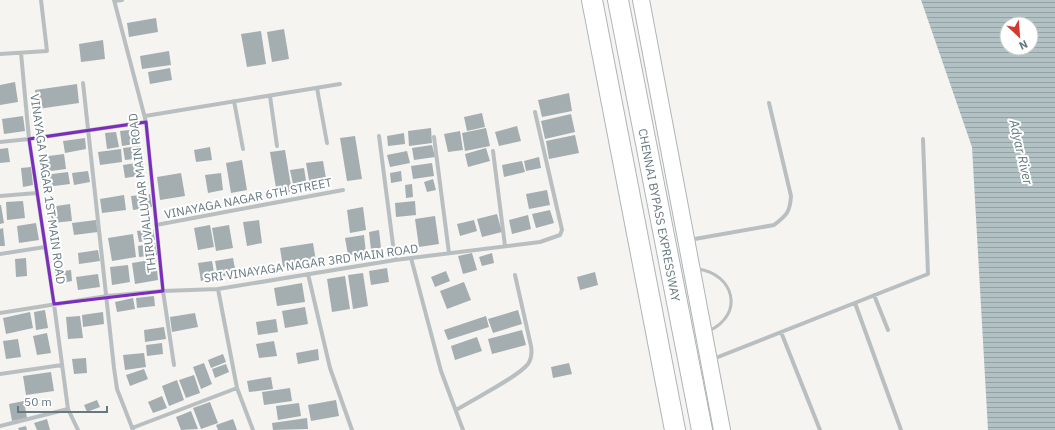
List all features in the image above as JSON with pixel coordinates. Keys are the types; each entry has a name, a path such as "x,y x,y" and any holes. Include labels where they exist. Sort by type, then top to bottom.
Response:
{"highway":[{"path":"592,0 675,430"},
{"name":"CHENNAI BYPASS EXPRESSWAY","path":"618,0 702,430"}],"street":[{"path":"0,54 48,51 41,0"},
{"path":"114,1 122,0"},
{"path":"641,0 722,430"},
{"name":"THIRUVALLUVAR MAIN ROAD","path":"114,1 146,122 163,291 174,365"},
{"name":"VINAYAGA NAGAR 1ST MAIN ROAD","path":"21,53 29,139 68,409 78,430"},
{"path":"83,83 117,389 133,429 237,388"},
{"path":"145,116 340,84"},
{"path":"317,88 327,143"},
{"path":"270,96 277,146"},
{"path":"234,101 243,149"},
{"path":"686,240 774,224 790,209 791,196 769,103"},
{"name":"SRI VINAYAGA NAGAR 3RD MAIN ROAD","path":"0,313 107,296 163,291 218,289 395,260 553,239 560,235 562,230 535,112"},
{"path":"0,142 146,122"},
{"path":"379,136 395,260"},
{"path":"434,137 450,253"},
{"path":"708,360 928,274 923,139"},
{"path":"493,151 505,246"},
{"name":"VINAYAGA NAGAR 6TH STREET","path":"156,225 343,190"},
{"path":"0,196 37,193"},
{"path":"0,254 45,247"},
{"path":"412,258 440,371 463,430"},
{"path":"308,274 330,368 352,430"},
{"path":"456,410 517,373 527,364 532,355 515,275"},
{"path":"218,289 237,388 253,430"},
{"path":"874,295 888,330"},
{"path":"854,303 901,430"},
{"path":"781,332 820,430"},
{"path":"0,374 62,365"},
{"path":"0,426 68,409"}],"lane":[{"path":"691,268 708,270 717,275 725,284 732,298 731,310 726,320 718,327 704,333"}],"highlighted area":[{"path":"146,122 163,291 54,304 29,139"}],"water":[{"name":"Adyar River","path":"921,0 1055,0 1055,430 988,430 972,147"}],"building":[{"path":"156,18 158,32 129,37 127,23"},
{"path":"284,29 289,59 272,62 267,32"},
{"path":"261,31 266,64 247,67 241,34"},
{"path":"103,40 105,59 81,62 79,44"},
{"path":"169,51 171,65 142,69 140,56"},
{"path":"170,68 172,80 150,84 148,72"},
{"path":"15,82 18,102 0,105 0,85"},
{"path":"77,84 79,103 38,109 35,90"},
{"path":"569,93 572,111 542,117 538,100"},
{"path":"482,113 485,127 467,131 464,117"},
{"path":"571,114 575,132 545,139 541,121"},
{"path":"23,116 25,131 4,134 2,119"},
{"path":"517,126 521,141 499,146 495,132"},
{"path":"431,128 432,143 409,146 408,131"},
{"path":"486,128 490,146 465,151 462,133"},
{"path":"138,129 140,143 122,146 120,131"},
{"path":"460,131 463,150 448,152 444,134"},
{"path":"116,132 119,147 107,149 105,133"},
{"path":"404,133 405,144 388,146 387,136"},
{"path":"575,135 579,153 549,159 546,141"},
{"path":"355,136 362,179 347,181 340,138"},
{"path":"85,138 86,149 65,153 63,141"},
{"path":"432,145 435,157 414,160 412,148"},
{"path":"141,146 143,158 125,160 123,148"},
{"path":"210,147 212,160 196,162 194,150"},
{"path":"8,148 10,162 0,163 0,149"},
{"path":"486,148 490,161 468,167 465,154"},
{"path":"121,149 122,162 100,165 98,152"},
{"path":"285,150 292,192 277,194 270,152"},
{"path":"407,151 410,163 390,167 387,155"},
{"path":"64,154 66,169 43,172 41,157"},
{"path":"539,157 541,168 526,171 524,161"},
{"path":"242,160 247,190 231,193 226,163"},
{"path":"323,161 327,184 310,186 306,163"},
{"path":"522,161 525,172 504,177 502,165"},
{"path":"143,162 144,175 125,178 123,165"},
{"path":"432,163 434,176 413,179 411,166"},
{"path":"31,167 33,185 23,187 21,168"},
{"path":"304,168 307,187 294,189 290,170"},
{"path":"88,171 90,182 74,185 72,173"},
{"path":"401,171 402,181 391,183 390,173"},
{"path":"68,172 70,184 46,187 44,175"},
{"path":"181,173 185,196 160,200 157,177"},
{"path":"221,173 223,190 208,193 205,175"},
{"path":"433,179 436,190 427,192 424,182"},
{"path":"412,184 413,197 406,198 405,185"},
{"path":"547,190 550,205 529,209 526,194"},
{"path":"150,194 152,207 133,210 131,196"},
{"path":"124,195 126,210 102,213 100,199"},
{"path":"23,201 25,218 7,220 6,202"},
{"path":"415,201 416,215 396,217 395,203"},
{"path":"70,204 72,221 52,223 50,207"},
{"path":"0,205 4,223 0,224"},
{"path":"363,207 366,230 350,233 347,210"},
{"path":"550,210 554,223 536,228 532,214"},
{"path":"497,214 502,232 482,237 477,219"},
{"path":"528,215 531,229 512,234 509,220"},
{"path":"435,216 439,244 419,247 415,219"},
{"path":"96,220 98,232 74,235 72,223"},
{"path":"259,220 262,243 247,246 243,222"},
{"path":"474,220 477,231 460,236 457,224"},
{"path":"36,223 39,240 19,243 17,226"},
{"path":"210,225 214,247 198,250 194,228"},
{"path":"229,225 233,248 216,251 212,228"},
{"path":"3,228 5,246 0,246 0,229"},
{"path":"153,229 155,240 139,242 137,231"},
{"path":"379,230 381,248 371,250 369,232"},
{"path":"133,234 136,257 112,261 108,238"},
{"path":"364,235 366,253 348,255 345,238"},
{"path":"155,243 157,255 139,257 138,246"},
{"path":"313,243 316,261 283,267 280,248"},
{"path":"98,250 100,261 79,264 78,253"},
{"path":"472,253 477,270 463,274 458,256"},
{"path":"492,253 494,263 482,266 479,257"},
{"path":"26,258 27,276 16,277 15,259"},
{"path":"233,258 236,274 218,277 215,261"},
{"path":"156,259 158,280 135,284 132,263"},
{"path":"212,261 215,278 201,281 198,263"},
{"path":"128,265 130,282 112,285 110,267"},
{"path":"387,268 389,282 371,285 369,271"},
{"path":"71,270 72,281 56,284 55,272"},
{"path":"446,271 450,281 435,287 431,277"},
{"path":"595,272 598,285 580,290 577,277"},
{"path":"363,273 368,306 353,309 348,275"},
{"path":"98,274 100,287 78,290 76,277"},
{"path":"345,276 350,309 332,312 327,279"},
{"path":"464,282 471,300 447,309 440,291"},
{"path":"302,283 305,302 277,306 274,288"},
{"path":"154,296 155,306 137,308 136,298"},
{"path":"133,298 135,309 117,312 115,302"},
{"path":"305,307 308,324 285,328 282,311"},
{"path":"45,310 48,328 36,330 34,312"},
{"path":"518,310 522,324 493,333 488,319"},
{"path":"30,312 33,328 6,334 3,318"},
{"path":"103,312 104,324 83,327 82,315"},
{"path":"195,313 198,327 172,332 170,317"},
{"path":"80,316 83,338 68,339 66,317"},
{"path":"486,316 489,327 448,340 444,330"},
{"path":"276,319 278,332 258,335 256,322"},
{"path":"164,327 166,339 145,342 144,330"},
{"path":"522,330 526,345 492,354 488,339"},
{"path":"47,333 51,353 37,355 33,336"},
{"path":"477,337 482,351 455,360 451,346"},
{"path":"18,339 21,357 6,359 3,341"},
{"path":"274,341 277,356 259,358 256,344"},
{"path":"162,343 163,354 147,356 146,345"},
{"path":"318,349 319,360 298,364 296,353"},
{"path":"144,353 146,367 125,370 123,355"},
{"path":"223,354 226,362 211,368 208,360"},
{"path":"86,358 87,373 74,374 72,359"},
{"path":"204,363 212,384 201,389 193,367"},
{"path":"569,363 572,374 553,378 551,367"},
{"path":"226,364 229,372 215,378 212,369"},
{"path":"144,369 148,379 130,386 126,375"},
{"path":"51,372 54,391 26,395 23,376"},
{"path":"194,375 200,393 186,398 179,380"},
{"path":"271,377 273,389 249,392 247,381"},
{"path":"177,380 184,400 169,406 162,386"},
{"path":"290,388 292,401 264,405 262,392"},
{"path":"162,396 167,408 153,413 148,402"},
{"path":"97,400 100,407 87,412 84,405"},
{"path":"336,400 339,416 311,421 308,405"},
{"path":"24,401 27,418 12,421 9,404"},
{"path":"210,402 218,423 201,429 193,408"},
{"path":"299,403 301,416 278,420 276,406"},
{"path":"191,411 198,429 181,430 176,417"},
{"path":"307,418 308,429 273,430 272,423"},
{"path":"47,419 50,430 37,430 34,423"},
{"path":"233,419 237,430 218,430 216,425"},
{"path":"26,426 27,430 19,430 18,428"}]}
